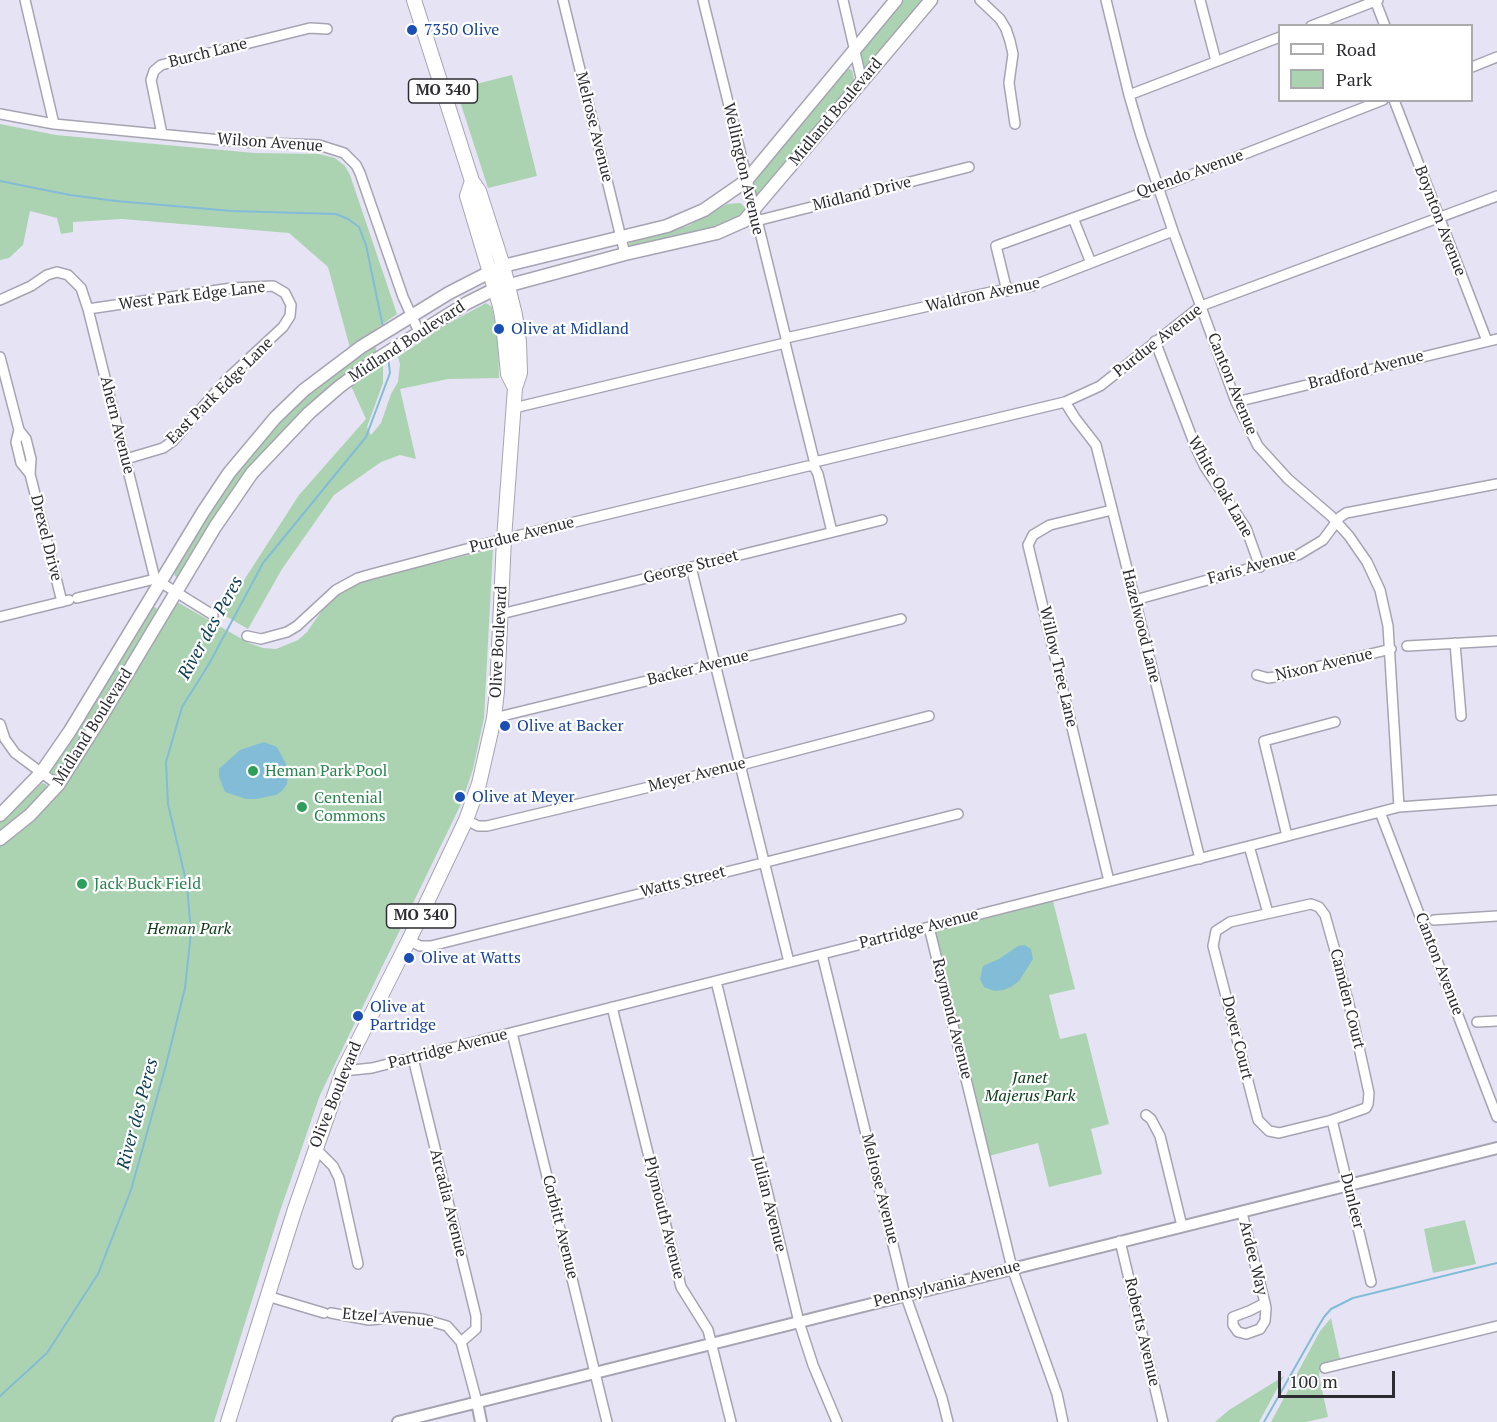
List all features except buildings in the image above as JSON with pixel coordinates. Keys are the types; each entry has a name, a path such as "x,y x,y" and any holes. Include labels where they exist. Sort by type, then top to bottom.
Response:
{"main road":[{"name":"Olive Boulevard","path":"228,1422 315,1148 343,1071 410,940 465,820 479,784 494,718 515,388 520,373 519,342 503,266 479,191 472,181 414,0"},
{"name":"Midland Boulevard","path":"0,815 41,773 70,731 158,581 249,447 304,390 334,366 399,324 449,293 503,266 684,220 704,210 746,181 896,0"},
{"name":"Midland Boulevard","path":"0,839 30,814 58,785 215,527 252,473 309,412 377,359 467,303 495,289 625,254 717,233 754,215 931,0"},
{"name":"Olive Boulevard","path":"472,181 467,196 495,289 503,323 508,374 515,388"}],"street":[{"path":"25,0 54,124"},
{"name":"Melrose Avenue","path":"563,0 625,254"},
{"name":"Wellington Avenue","path":"703,0 832,532"},
{"path":"843,0 862,82"},
{"path":"980,0 1000,19 1010,41 1012,54 1009,83 1015,124"},
{"name":"Canton Avenue","path":"1106,0 1129,95 1173,231 1236,402 1251,434 1269,459 1337,522 1359,548 1380,590 1389,626 1399,807"},
{"path":"1200,0 1216,61"},
{"path":"1316,24 1376,0 1384,24"},
{"name":"Burch Lane","path":"162,134 151,80 154,71 161,65 310,28 327,29"},
{"path":"1129,95 1278,38"},
{"path":"1473,67 1497,57"},
{"name":"Quendo Avenue","path":"1006,291 996,246 1378,102"},
{"name":"Boynton Avenue","path":"1395,102 1487,341"},
{"name":"Wilson Avenue","path":"0,114 54,124 242,142 319,145 344,153 356,165 360,173 419,332"},
{"name":"Midland Drive","path":"754,215 969,167"},
{"name":"Purdue Avenue","path":"247,636 261,639 287,632 297,626 336,590 358,578 504,539 1065,402 1100,386 1201,306 1497,196"},
{"path":"1073,218 1091,263"},
{"name":"Waldron Avenue","path":"514,408 785,341 1032,286 1173,231"},
{"name":"Ahern Avenue","path":"0,300 52,273 68,275 81,288 158,581"},
{"name":"West Park Edge Lane","path":"88,309 232,288 273,286 285,293 289,300"},
{"name":"East Park Edge Lane","path":"126,459 163,448 173,441 219,388 283,327 290,316 289,300"},
{"name":"Bradford Avenue","path":"1236,402 1497,339"},
{"name":"White Oak Lane","path":"1155,341 1196,448 1205,467 1246,528 1260,567"},
{"name":"Drexel Drive","path":"0,357 19,430 26,439 31,459 30,474 69,600"},
{"name":"Hazelwood Lane","path":"1065,402 1096,445 1200,859"},
{"name":"Faris Avenue","path":"1135,600 1287,560 1315,546 1346,513 1497,484"},
{"name":"Willow Tree Lane","path":"1109,881 1028,544 1033,536 1050,525 1112,510"},
{"name":"George Street","path":"501,614 882,520"},
{"path":"691,567 789,962"},
{"path":"0,617 158,581 213,615"},
{"name":"Backer Avenue","path":"494,718 902,619"},
{"path":"1407,646 1497,641"},
{"path":"1455,643 1461,716"},
{"name":"Nixon Avenue","path":"1257,675 1275,677 1390,649"},
{"name":"Meyer Avenue","path":"465,820 478,826 488,826 741,765 929,716"},
{"path":"1287,836 1264,741 1335,722"},
{"path":"0,724 9,746 58,785"},
{"name":"Partridge Avenue","path":"343,1071 372,1068 413,1058 1399,807 1497,800"},
{"name":"Canton Avenue","path":"1380,812 1497,1116"},
{"name":"Watts Street","path":"410,940 420,946 430,946 958,814"},
{"path":"1249,846 1268,912"},
{"name":"Camden Court","path":"1268,912 1311,904 1319,907 1325,915 1353,1020 1369,1093 1366,1108 1332,1120"},
{"name":"Dover Court","path":"1268,912 1235,920 1220,927 1216,931 1214,946 1258,1120 1269,1131 1279,1133 1332,1120"},
{"path":"1434,920 1497,916"},
{"name":"Raymond Avenue","path":"928,927 1012,1268 1056,1394 1063,1422"},
{"name":"Melrose Avenue","path":"822,954 905,1294 942,1398 948,1422"},
{"name":"Julian Avenue","path":"716,981 799,1322 813,1365 837,1422"},
{"name":"Plymouth Avenue","path":"612,1007 681,1287 704,1322 713,1344 732,1422"},
{"path":"1477,1022 1497,1021"},
{"name":"Corbitt Avenue","path":"512,1033 607,1422"},
{"name":"Arcadia Avenue","path":"413,1058 476,1316 476,1329 461,1342"},
{"path":"1146,1115 1151,1119 1160,1136 1182,1226"},
{"name":"Dunleer","path":"1332,1120 1371,1282"},
{"path":"315,1148 333,1166 339,1178 358,1264"},
{"name":"Pennsylvania Avenue","path":"398,1422 1497,1148"},
{"name":"Ardee Way","path":"1242,1213 1265,1303"},
{"name":"Roberts Avenue","path":"1120,1241 1163,1422"},
{"name":"Etzel Avenue","path":"267,1296 328,1313 369,1320 401,1317 433,1321 447,1326 461,1342"},
{"path":"1325,1368 1497,1326"},
{"path":"461,1342 481,1422"}],"green space":[{"path":"904,0 928,0 864,71 859,55 861,51"},
{"path":"846,68 852,70 855,83 758,197 755,195 752,180"},
{"path":"512,75 537,176 488,188 456,89"},
{"path":"0,124 56,135 255,153 319,154 335,158 345,166 350,175 397,314 350,348 328,267 289,233 122,219 73,222 73,232 61,234 57,218 30,211 23,245 9,258 0,260"},
{"path":"740,203 745,207 745,211 729,223 631,247 629,245 632,240 688,226 727,204"},
{"path":"486,303 492,307 498,337 499,378 448,379 400,389 416,459 400,455 381,462 334,495 282,569 248,629 222,614 299,495 366,419 351,386 383,364 383,383 367,427 371,435 381,423 391,394 398,382 400,364 398,357 444,326"},
{"path":"375,345 377,353 302,414 178,578 175,576 173,570 240,466 281,420 310,392 344,365"},
{"name":"Heman Park","path":"493,549 484,718 473,769 462,802 320,1095 278,1217 214,1422 0,1422 0,845 31,819 177,602 249,643 263,648 276,649 298,640 334,598 362,581"},
{"path":"155,607 160,612 58,777 52,775 51,768 151,608"},
{"path":"42,783 46,784 48,791 0,835 0,821"},
{"name":"Janet Majerus Park","path":"1053,901 1075,989 1049,995 1060,1039 1086,1033 1109,1124 1091,1129 1102,1174 1049,1187 1038,1143 989,1156 936,932"},
{"path":"1465,1220 1476,1264 1433,1273 1424,1229"},
{"path":"1331,1318 1340,1359 1320,1367 1319,1376 1328,1417 1306,1422 1271,1422 1320,1331"},
{"path":"1284,1376 1259,1422 1215,1422 1229,1410"}],"water":[{"name":"Heman Park Pool","path":"264,742 277,747 286,764 287,784 282,791 276,795 256,799 246,799 225,792 219,777 219,769 240,750"},
{"path":"1024,945 1031,949 1033,959 1019,981 1003,990 995,991 984,987 980,979 983,966 999,959 1018,946"}],"waterway":[{"name":"River des Peres","path":"0,181 70,195 116,201 232,211 336,214 359,227 366,245 383,327"},
{"name":"River des Peres","path":"0,1396 47,1353 98,1274 131,1190 166,1065 185,988 191,932 187,885 168,804 166,762 182,707 209,664 263,563 366,437 390,373 388,357"},
{"path":"1264,1422 1315,1332 1331,1309 1353,1298 1497,1263"}],"place":[{"name":"7350 Olive","path":"412,30"},
{"name":"Olive at Midland","path":"499,329"},
{"name":"Olive at Backer","path":"505,726"},
{"name":"Heman Park Pool","path":"253,771"},
{"name":"Olive at Meyer","path":"460,797"},
{"name":"Centenial Commons","path":"302,807"},
{"name":"Jack Buck Field","path":"82,884"},
{"name":"Olive at Watts","path":"409,958"},
{"name":"Olive at Partridge","path":"358,1016"}]}
